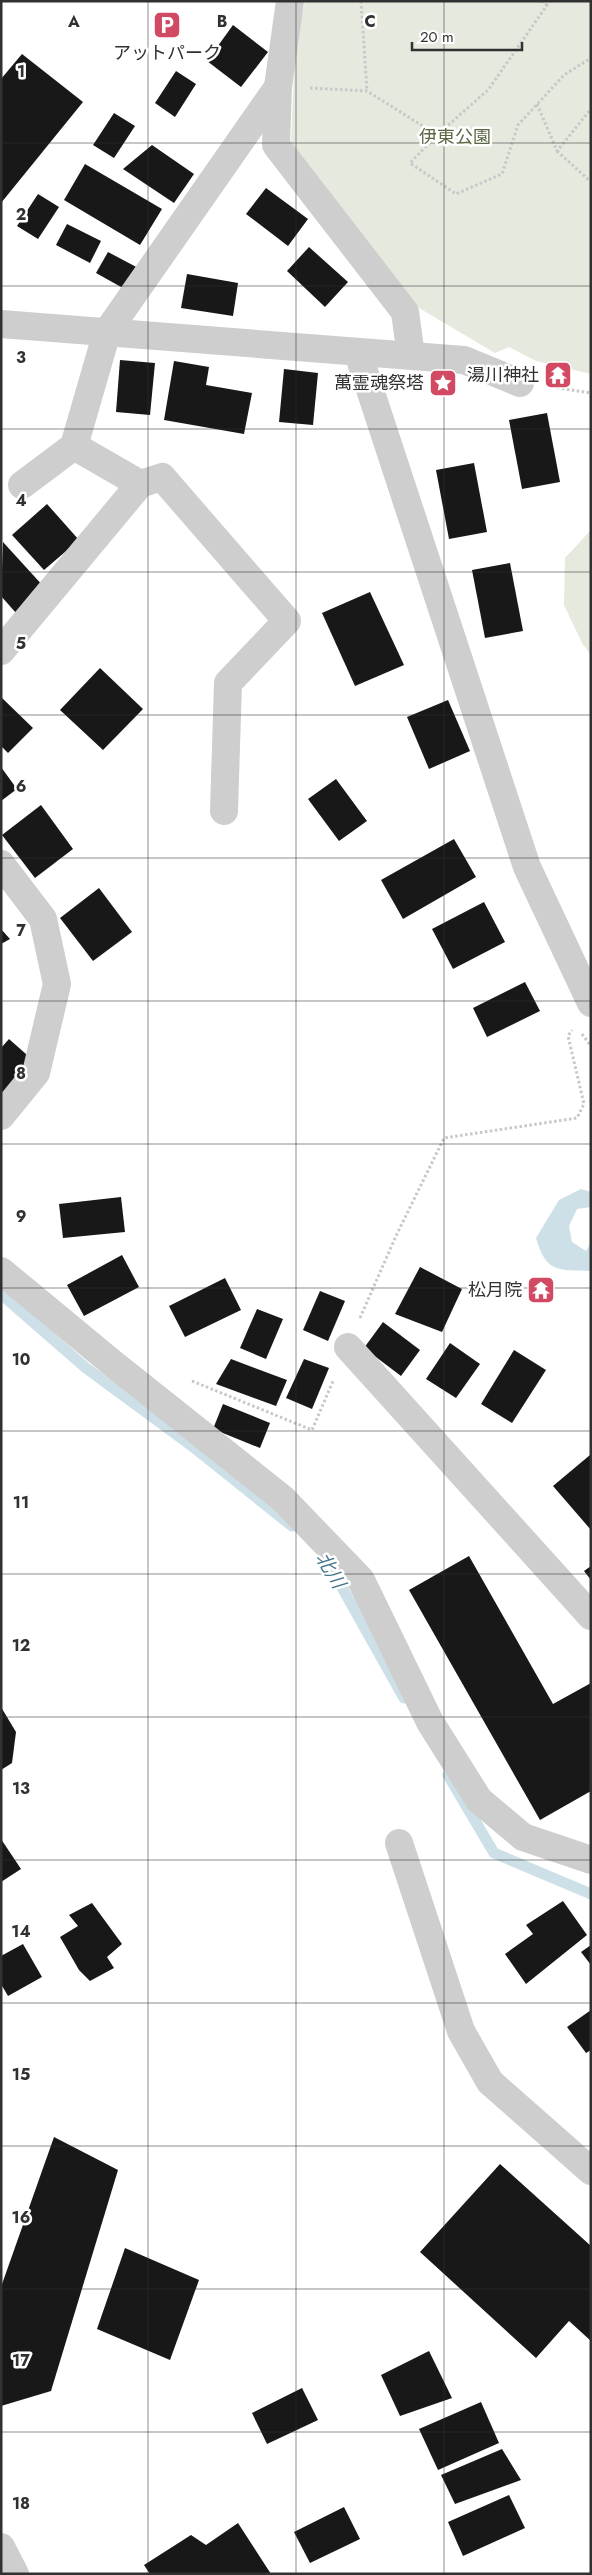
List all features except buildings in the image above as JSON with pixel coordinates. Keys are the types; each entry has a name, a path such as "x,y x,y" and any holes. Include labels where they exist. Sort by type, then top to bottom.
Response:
{"street":[{"path":"290,1 278,86 276,145 404,312 411,356"},
{"path":"22,485 74,446 107,332 278,86"},
{"path":"1,324 464,360 520,383"},
{"path":"358,353 528,867 591,1003"},
{"path":"74,446 140,484"},
{"path":"1,651 140,484 162,477 287,621 228,683 224,811"},
{"path":"1,864 43,919 57,984 36,1073 1,1116"},
{"path":"1,1271 283,1499 361,1580 430,1722 480,1800 523,1837 591,1860"},
{"path":"348,1347 591,1616"},
{"path":"399,1843 461,2031 480,2065 490,2082 591,2171"},
{"path":"1,2546 15,2574"}],"path":[{"path":"361,1 367,91"},
{"path":"541,1 547,5"},
{"path":"550,1 488,90 437,134 410,163 456,194 502,174 518,124 564,75 591,58"},
{"path":"278,86 367,91 437,134"},
{"path":"537,104 557,151 591,182"},
{"path":"557,151 591,109"},
{"path":"520,383 591,392"},
{"path":"145,1387 186,1379 312,1430 396,1236 444,1138 577,1118 584,1104 568,1036 576,1026"}],"green space":[{"name":"伊東公園","path":"305,1 591,1 591,374 536,361 509,347 495,353 414,305 291,143 295,45"},
{"path":"591,530 591,655 582,643 564,605 565,558"}],"shaded area":[{"path":"581,1189 591,1192 591,1207 577,1209 569,1226 572,1242 586,1251 591,1242 591,1271 562,1269 549,1264 544,1258 536,1238 559,1200"}],"waterway":[{"name":"北川","path":"1,1294 86,1368 192,1446 292,1526"},
{"name":"北川","path":"325,1557 404,1698"},
{"name":"北川","path":"448,1775 494,1853 591,1894"}],"place":[{"name":"アットパーク","path":"167,25"},
{"name":"湯川神社","path":"558,375"},
{"name":"萬霊魂祭塔","path":"443,383"},
{"name":"松月院","path":"541,1290"}]}
